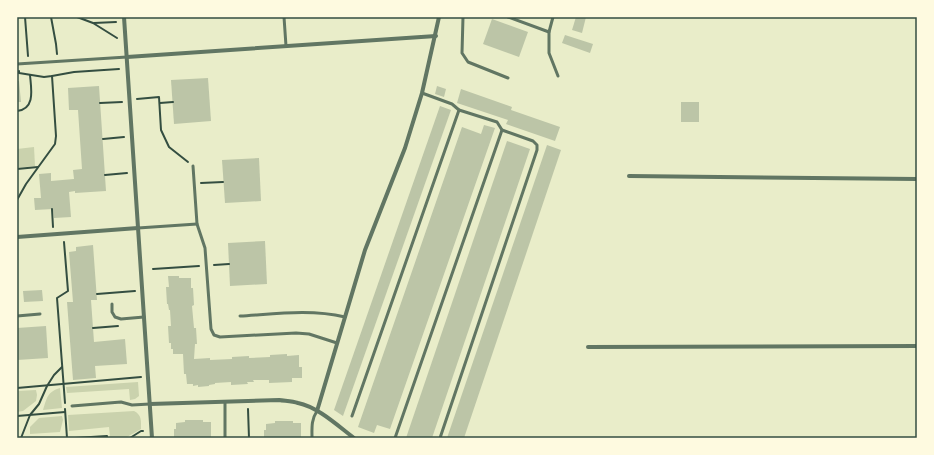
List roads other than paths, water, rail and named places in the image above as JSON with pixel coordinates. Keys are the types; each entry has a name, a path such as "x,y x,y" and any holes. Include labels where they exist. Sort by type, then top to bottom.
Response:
{"street":[{"path":"124,17 152,438"},
{"path":"317,410 365,250 405,148 422,93 436,36 439,17"},
{"path":"127,57 436,36"},
{"path":"629,176 917,179"},
{"path":"17,237 138,228"},
{"path":"588,347 917,346"},
{"path":"150,404 279,400 299,403 317,410 354,438"}],"lane":[{"path":"284,17 286,46"},
{"path":"463,17 462,53 468,62 508,78"},
{"path":"508,17 549,32"},
{"path":"554,17 549,32 549,53 558,76"},
{"path":"17,64 127,57"},
{"path":"422,93 452,104 459,110 497,122 502,130 533,141 537,145 537,150 440,438"},
{"path":"352,416 459,110"},
{"path":"395,438 502,130"},
{"path":"193,166 197,224 205,248 211,329 214,335 220,337 296,333 309,334 337,343"},
{"path":"138,228 197,224"},
{"path":"112,304 112,312 115,317 121,319 144,317"},
{"path":"240,316 308,312 330,313 345,317"},
{"path":"17,316 40,314"},
{"path":"72,406 122,402 132,405 150,404"},
{"path":"225,402 225,438"},
{"path":"312,438 313,416 317,410"}]}
